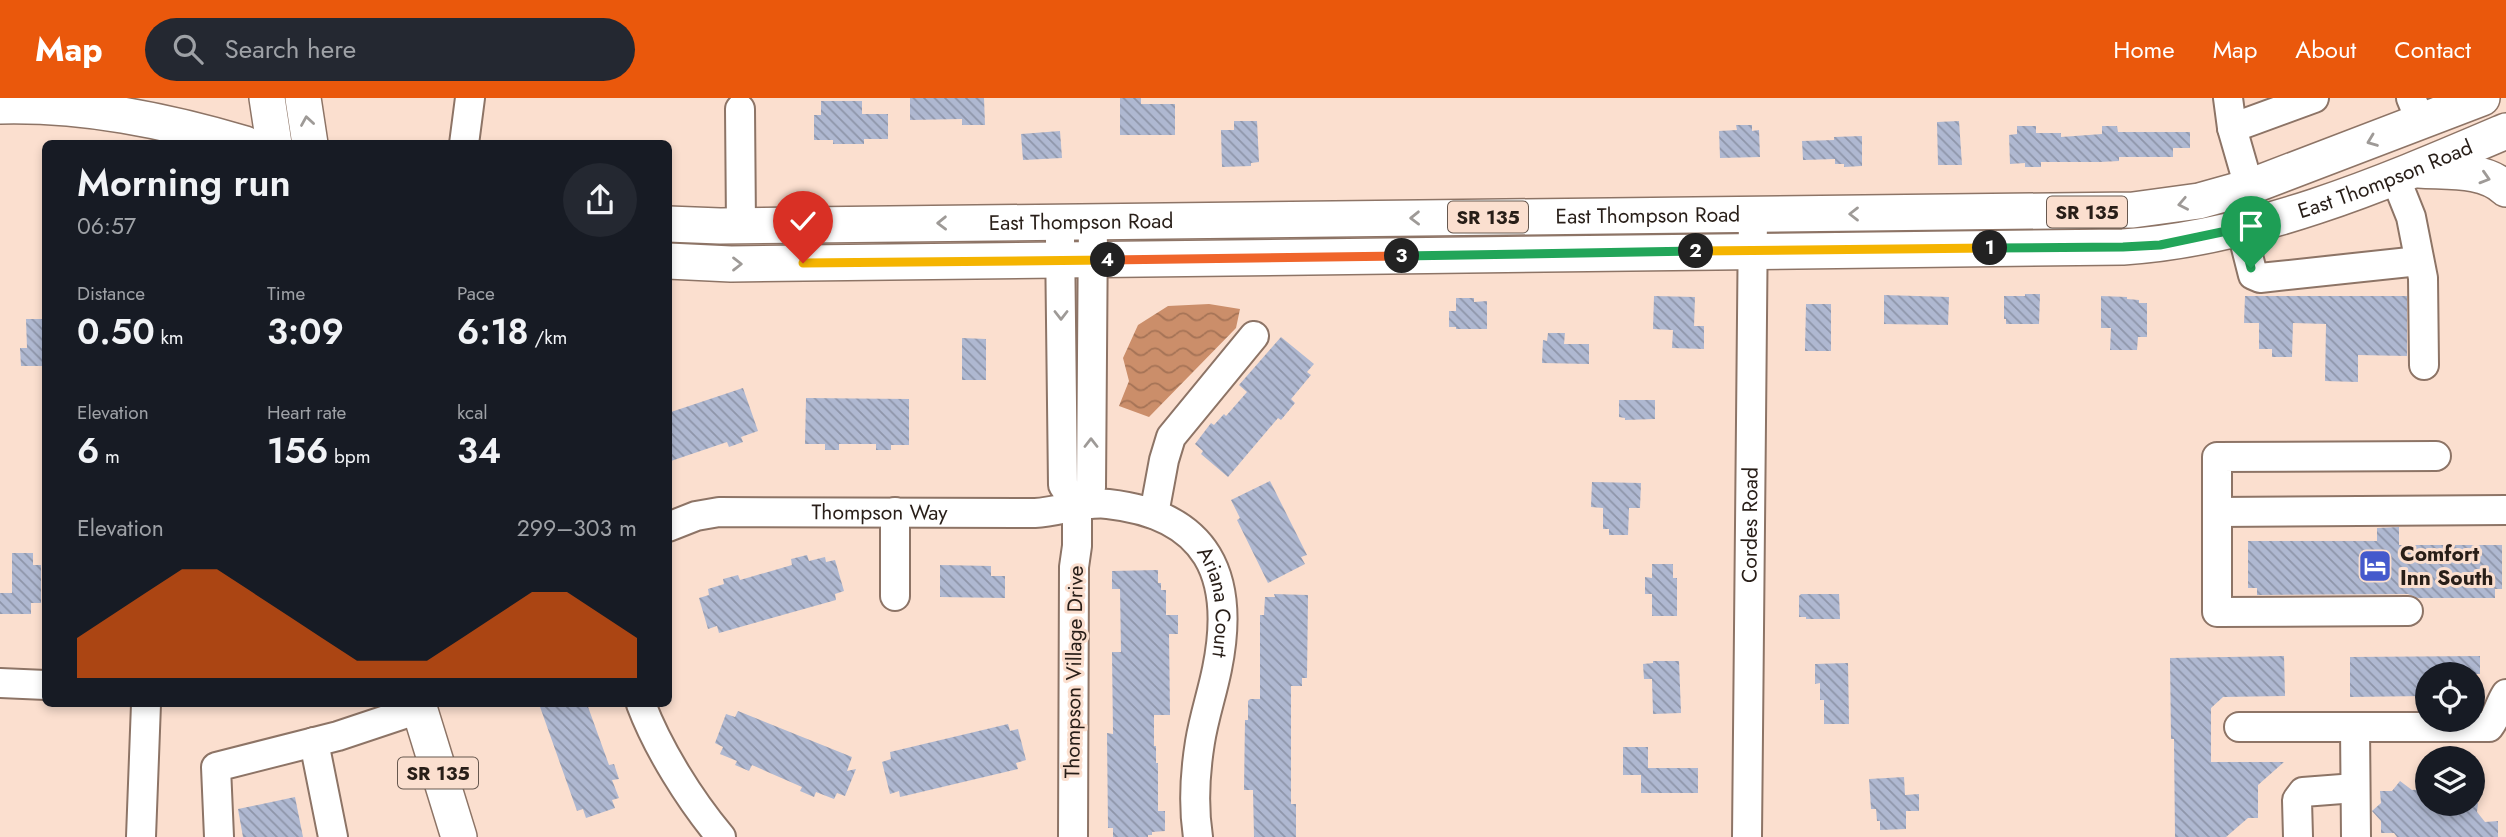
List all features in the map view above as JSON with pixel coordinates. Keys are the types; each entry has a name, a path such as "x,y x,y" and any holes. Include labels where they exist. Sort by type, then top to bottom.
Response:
{"main road":[{"path":"267,98 273,140"},
{"path":"303,98 309,140"},
{"name":"East Thompson Road","path":"672,225 2133,210 2199,201 2249,187 2416,110 2482,98"},
{"path":"0,106 115,106 232,140"},
{"name":"East Thompson Road","path":"672,261 730,264 2160,245 2241,228 2312,207 2506,131"},
{"path":"2404,173 2480,175 2499,182 2506,189"},
{"name":"SR 135","path":"418,707 459,837"}],"street":[{"path":"465,140 470,98"},
{"path":"2228,98 2232,128 2249,187"},
{"path":"2232,128 2314,98"},
{"path":"740,109 741,226"},
{"path":"2404,173 2423,278 2424,366"},
{"name":"Cordes Road","path":"1747,837 1753,214"},
{"name":"Thompson Village Drive","path":"1073,837 1074,567 1077,506 1063,485 1077,260 1076,222"},
{"path":"2241,228 2253,275 2260,278 2419,261"},
{"path":"1154,514 1171,437 1254,336"},
{"path":"2408,611 2217,612 2217,457 2436,456"},
{"name":"Ariana Court","path":"1077,506 1091,503 1111,504 1171,520 1193,537 1209,558 1220,589 1222,608 1218,661 1200,738 1196,776 1198,837"},
{"name":"Thompson Way","path":"675,524 719,512 1035,513 1056,512 1077,506"},
{"path":"2217,512 2506,510"},
{"path":"895,512 895,596"},
{"path":"0,683 42,685"},
{"path":"2239,727 2489,727 2506,694"},
{"path":"141,837 146,707"},
{"path":"219,837 216,767 314,742 415,707"},
{"path":"642,707 667,760 721,837"},
{"path":"2355,727 2356,837"},
{"path":"314,742 332,837"},
{"path":"2298,837 2297,800 2303,792 2356,788"}],"water":[{"path":"1209,304 1240,309 1236,328 1149,417 1119,406 1129,381 1123,358 1138,325 1168,306"}],"building":[{"path":"910,98 984,98 985,125 962,125 962,119 910,120"},
{"path":"1120,98 1141,98 1141,104 1175,104 1175,135 1120,135"},
{"path":"821,101 862,101 862,114 888,114 888,139 864,139 864,144 833,144 833,140 814,140 814,115 821,115"},
{"path":"1234,121 1257,121 1259,162 1251,163 1251,166 1222,167 1221,130 1234,130"},
{"path":"1959,121 1962,165 1938,165 1937,122"},
{"path":"1736,125 1752,125 1752,131 1759,130 1760,157 1720,158 1719,131 1737,130"},
{"path":"2017,126 2036,126 2036,133 2061,133 2061,137 2102,134 2102,126 2117,126 2118,132 2190,132 2190,148 2173,148 2173,157 2119,157 2119,161 2100,162 2041,162 2041,167 2025,167 2025,163 2010,164 2009,135 2017,134"},
{"path":"1060,131 1062,158 1023,160 1021,134"},
{"path":"1862,136 1862,166 1844,167 1844,164 1835,164 1835,159 1803,160 1802,141"},
{"path":"2040,294 2039,324 2006,324 2004,296"},
{"path":"1884,295 1949,297 1948,325 1884,324"},
{"path":"1654,296 1695,297 1694,326 1704,326 1704,349 1672,348 1673,330 1653,329"},
{"path":"2101,296 2127,297 2139,300 2139,303 2147,303 2147,337 2138,337 2137,350 2110,350 2111,328 2101,328"},
{"path":"2245,296 2407,296 2407,356 2358,355 2358,382 2325,381 2326,324 2293,323 2292,357 2272,357 2272,349 2259,349 2259,323 2244,323"},
{"path":"1456,298 1474,298 1474,302 1487,301 1487,329 1449,327 1449,311 1456,311"},
{"path":"1806,304 1831,304 1831,351 1805,351"},
{"path":"26,319 42,319 42,366 21,366 20,348 27,348"},
{"path":"1548,333 1565,333 1564,344 1589,344 1589,364 1542,363 1543,340 1547,341"},
{"path":"1281,337 1314,364 1307,372 1311,375 1291,399 1295,403 1281,420 1278,418 1228,477 1201,454 1203,451 1195,444 1211,423 1214,425 1224,414 1226,416 1247,392 1239,385"},
{"path":"962,338 986,339 986,380 962,380"},
{"path":"743,388 758,431 741,437 743,442 729,447 727,442 672,461 672,412"},
{"path":"806,398 909,399 909,445 891,445 891,450 876,450 876,444 839,444 839,450 825,450 825,444 805,444"},
{"path":"1619,400 1655,400 1655,419 1625,420 1619,417"},
{"path":"1270,481 1307,555 1301,557 1305,564 1268,583 1237,520 1240,518 1231,500"},
{"path":"1592,482 1641,483 1640,508 1629,508 1628,535 1609,535 1609,529 1603,529 1603,508 1591,507"},
{"name":"Comfort Inn South","path":"2399,527 2399,545 2502,545 2502,589 2495,589 2495,598 2418,598 2408,594 2257,595 2257,588 2248,588 2248,541 2377,541 2377,528"},
{"path":"12,553 33,553 33,565 41,565 41,603 31,603 31,614 0,614 0,593 12,593"},
{"path":"807,555 809,561 825,557 826,562 835,560 844,591 835,594 836,600 719,633 717,626 708,629 699,598 709,595 708,589 724,584 723,579 738,575 740,580 792,565 791,559"},
{"path":"1652,564 1673,564 1673,578 1677,578 1677,616 1652,616 1652,594 1645,594 1645,577 1652,578"},
{"path":"940,565 991,566 991,576 1005,576 1005,598 940,597"},
{"path":"1158,570 1158,583 1161,583 1161,590 1166,590 1166,615 1178,615 1178,634 1169,634 1170,715 1154,715 1158,811 1165,811 1165,831 1152,832 1148,837 1113,837 1113,828 1108,828 1107,733 1113,734 1112,652 1121,652 1120,589 1112,589 1112,571"},
{"path":"1274,594 1308,595 1307,678 1302,678 1302,686 1291,686 1291,804 1296,804 1296,837 1254,837 1253,790 1244,790 1245,720 1248,720 1248,701 1260,699 1260,615 1264,615 1265,597 1275,597"},
{"path":"1801,594 1839,594 1840,619 1799,617"},
{"path":"2284,656 2285,696 2223,697 2211,708 2211,762 2284,762 2258,785 2258,818 2248,818 2226,837 2175,837 2170,658"},
{"path":"2480,656 2480,662 2415,662 2415,696 2350,697 2350,657"},
{"path":"1653,661 1679,661 1681,713 1653,714 1652,679 1644,679 1643,664"},
{"path":"1848,663 1849,724 1824,724 1824,700 1820,700 1820,683 1815,684 1815,664"},
{"path":"540,707 588,707 609,765 614,764 619,779 612,780 619,798 612,800 615,808 586,818 583,809 577,811"},
{"path":"738,711 852,757 847,771 856,769 845,796 837,793 834,799 816,792 814,797 800,791 802,787 752,765 749,771 735,765 737,761 720,754 723,747 715,743 726,714 735,717"},
{"path":"1008,724 1010,731 1018,729 1026,760 1016,763 1018,769 900,797 899,791 890,794 882,762 891,759 890,752"},
{"path":"1623,747 1648,747 1648,768 1698,768 1698,793 1641,793 1641,775 1623,775"},
{"path":"1904,777 1905,795 1919,794 1919,811 1906,811 1906,829 1880,830 1876,809 1871,809 1869,779"},
{"path":"2400,781 2415,790 2415,816 2480,816 2485,822 2498,821 2498,837 2397,837 2394,833 2381,833 2381,821 2372,811 2381,803 2380,791 2392,791"},
{"path":"295,797 303,837 243,837 238,809"}],"place":[{"name":"Comfort Inn South","path":"2375,566"}],"route":[{"path":"803,263 2123,247 2160,245 2241,228 2251,268"}]}
